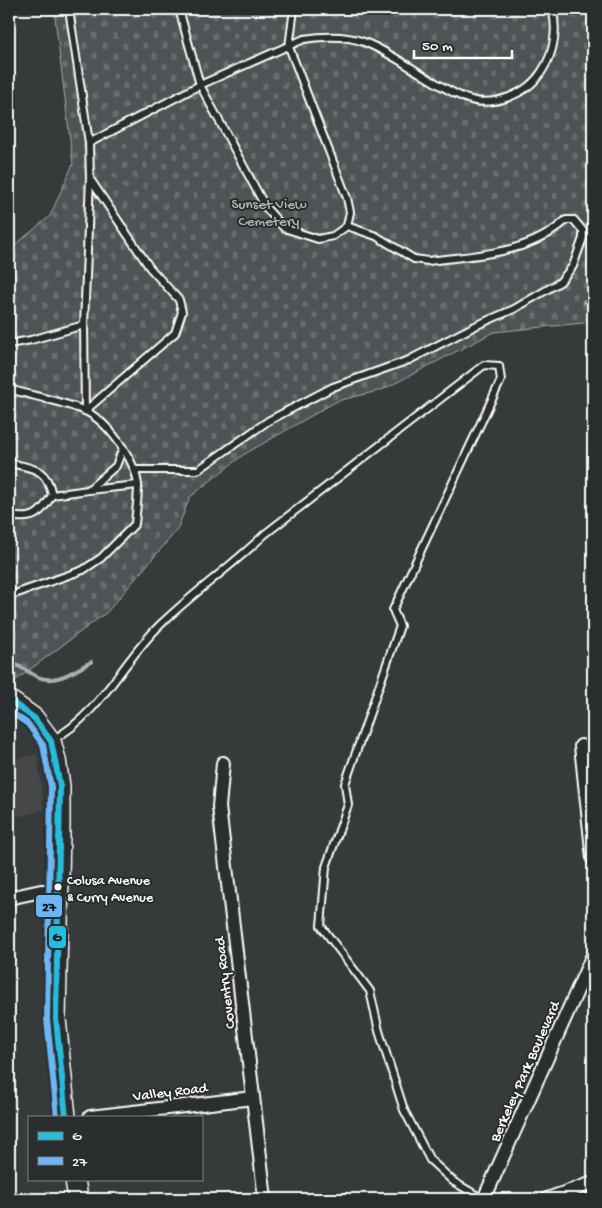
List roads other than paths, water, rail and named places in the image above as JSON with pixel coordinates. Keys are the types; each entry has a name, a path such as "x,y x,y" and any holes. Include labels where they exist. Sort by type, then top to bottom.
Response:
{"street":[{"path":"9,700 34,718 51,741 60,786 56,1019 66,1116"},
{"path":"581,746 590,809 593,859"},
{"name":"Coventry Road","path":"223,763 219,807 265,1199"},
{"path":"9,898 41,891 58,891"},
{"name":"Berkeley Park Boulevard","path":"483,1199 593,955"},
{"name":"Valley Road","path":"99,1116 253,1098"},
{"path":"75,1180 78,1199"},
{"path":"546,1199 593,1183"}],"lane":[{"path":"69,9 88,143 90,178 84,326 85,411"},
{"path":"179,9 200,85 266,208 284,228 318,239 334,236 347,226 350,212 347,198 289,47 294,9"},
{"path":"88,143 200,85 304,40 320,36 364,42 466,99 500,100 514,95 538,78 548,61 556,22 552,9"},
{"path":"85,411 175,333 182,312 179,300 150,268 90,178"},
{"path":"135,470 198,470 268,421 333,387 409,360 474,326 514,309 560,282 573,266 583,238 583,231 574,220 566,220 557,228 516,249 428,260 414,259 376,236 347,226"},
{"path":"9,344 84,326"},
{"path":"51,741 81,720 161,624 236,562 265,534 484,365 499,366 501,380 393,610 400,626 345,784 348,805 326,867 321,926 370,991 379,1031 404,1110 430,1160 454,1182 483,1199"},
{"path":"9,389 85,411 108,429 123,448 135,470 138,485 135,524 101,558 83,570 9,596"},
{"path":"88,490 116,466 123,448"},
{"path":"9,463 37,469 50,481 52,496 44,511 25,519 9,516"},
{"path":"52,496 138,485"}],"waterway":[{"path":"584,302 593,296"},
{"path":"9,663 21,667 38,677 52,679 65,676 91,662"}],"place":[{"name":"Colusa Avenue & Curry Avenue","path":"58,887"}],"park label":[{"name":"Sunset View Cemetery","path":"269,212"}]}
